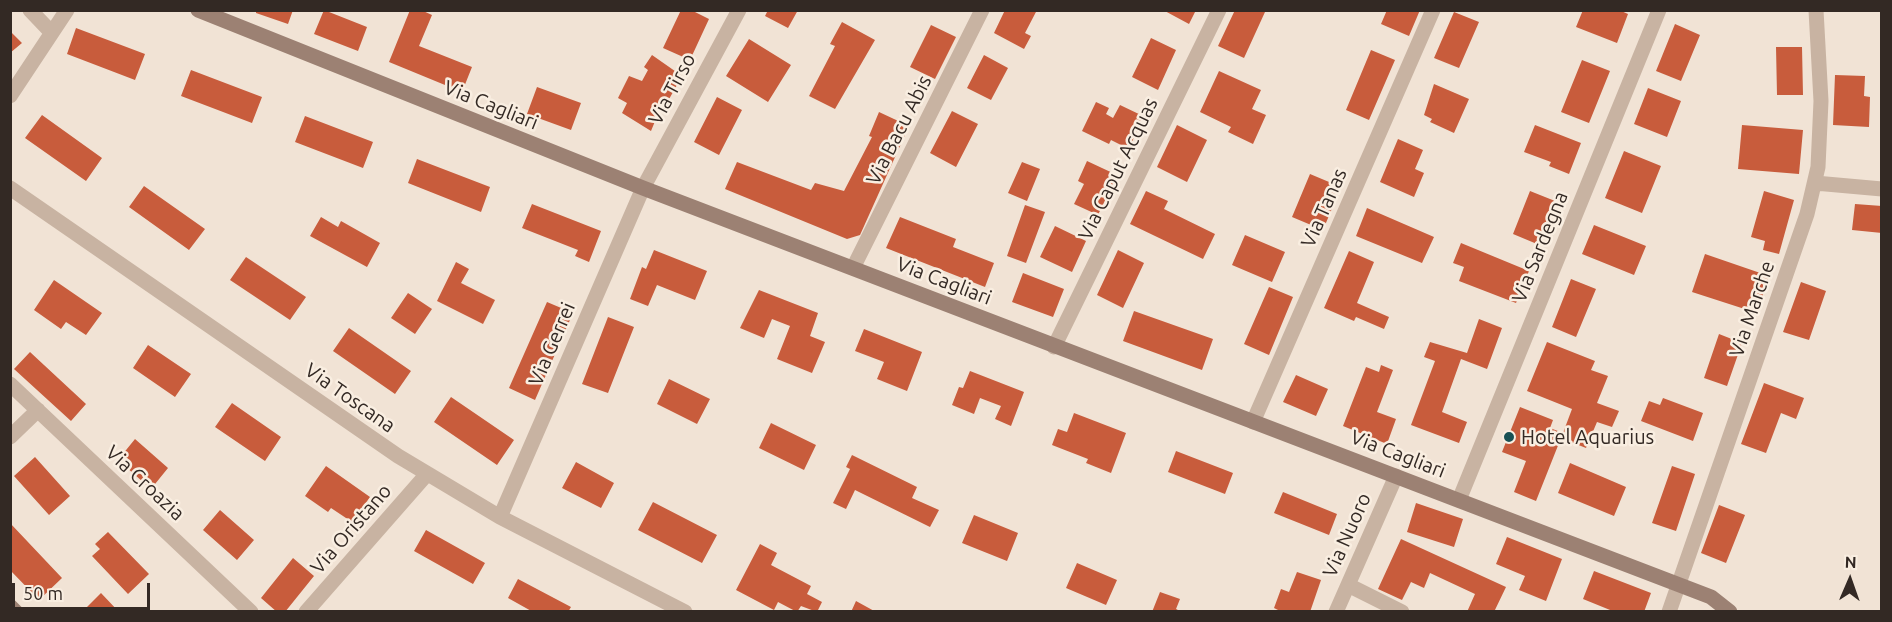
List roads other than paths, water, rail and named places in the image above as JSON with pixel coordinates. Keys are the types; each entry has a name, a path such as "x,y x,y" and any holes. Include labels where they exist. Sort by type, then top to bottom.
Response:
{"street":[{"path":"30,10 51,32"},
{"path":"10,96 67,10"},
{"name":"Via Cagliari","path":"198,10 643,188 1711,597 1730,612"},
{"name":"Via Tirso","path":"643,188 738,10"},
{"name":"Via Bacu Abis","path":"853,268 982,10"},
{"name":"Via Caput Acquas","path":"1054,346 1219,10"},
{"name":"Via Tanas","path":"1253,422 1432,10"},
{"name":"Via Sardegna","path":"1459,500 1659,10"},
{"name":"Via Marche","path":"1669,612 1807,214 1815,183 1818,167 1821,101 1816,10"},
{"path":"1815,183 1881,189"},
{"name":"Via Toscana","path":"10,188 382,446 500,517 685,612"},
{"name":"Via Gerrei","path":"500,517 643,188"},
{"name":"Via Croazia","path":"10,384 251,612"},
{"path":"10,437 38,410"},
{"name":"Via Oristano","path":"306,612 427,474"},
{"name":"Via Nuoro","path":"1336,612 1396,476"},
{"path":"1348,585 1402,612"},
{"path":"10,606 16,612"}],"place":[{"name":"Hotel Aquarius","path":"1509,437"}]}
